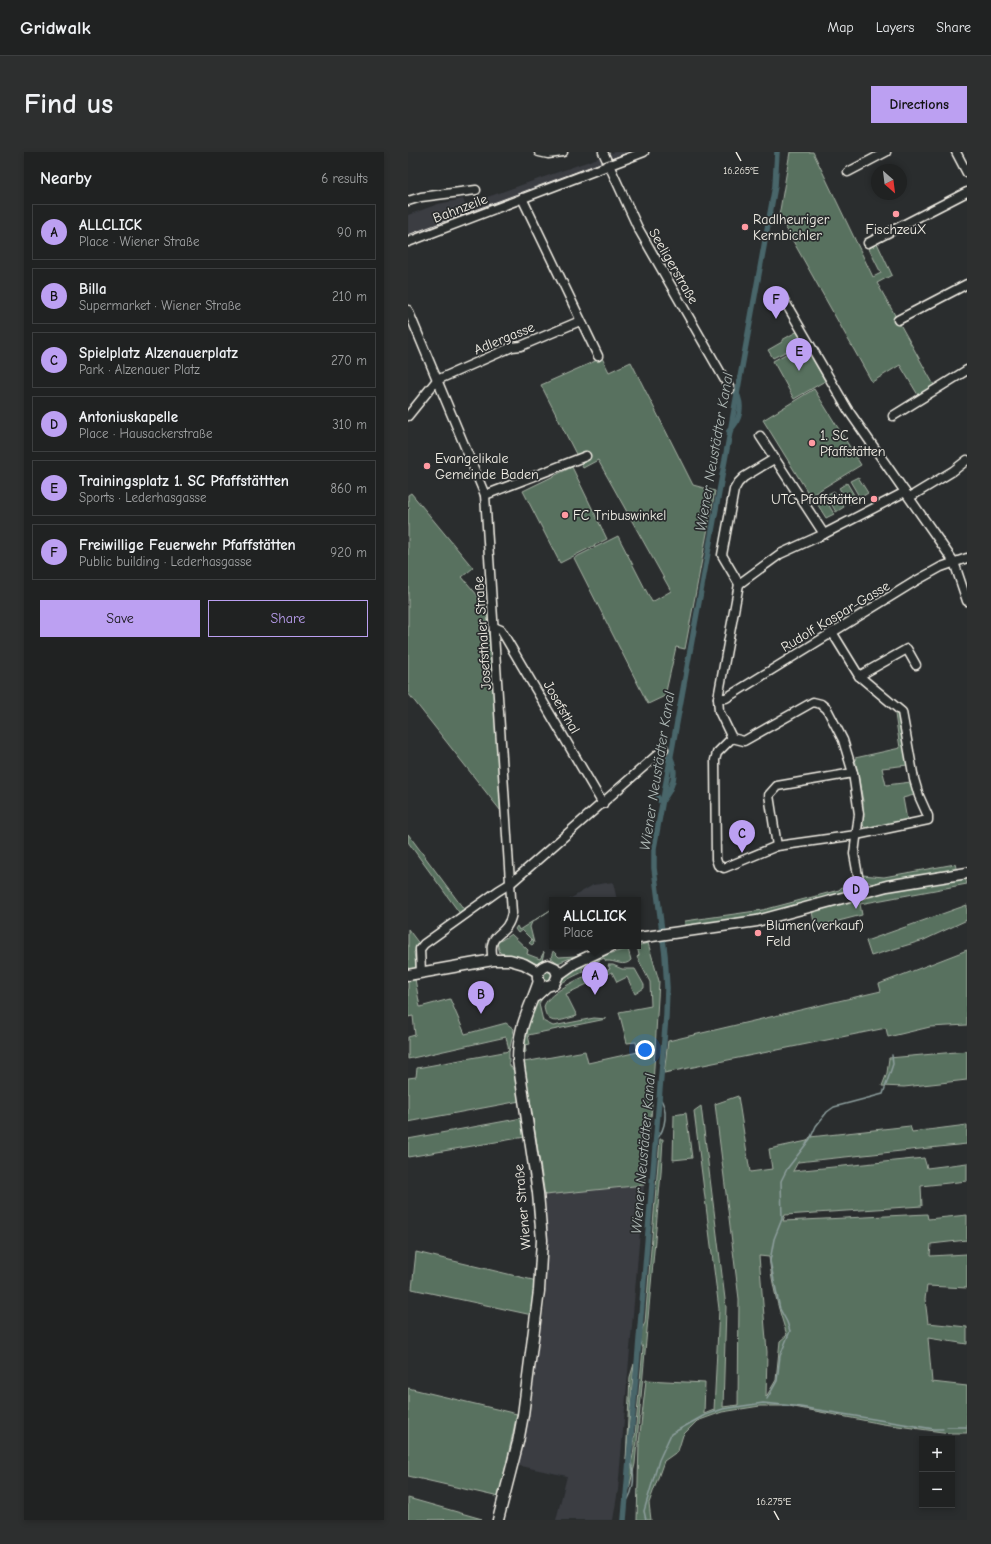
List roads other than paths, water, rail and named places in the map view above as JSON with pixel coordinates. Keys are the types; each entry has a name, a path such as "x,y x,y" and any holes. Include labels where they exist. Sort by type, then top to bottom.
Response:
{"main road":[{"path":"641,938 757,921 861,892 966,874"},
{"name":"Wiener Straße","path":"556,972 604,949"},
{"path":"408,975 493,960 510,960 524,964 542,980"},
{"name":"Wiener Straße","path":"498,1520 518,1442 523,1415 539,1291 542,1240 538,1193 518,1060 518,1041 521,1025 542,980 544,966 548,965 556,972"},
{"name":"Wiener Straße","path":"542,980 554,984 556,972"}],"street":[{"path":"539,152 548,154 563,152"},
{"name":"Seeligerstraße","path":"603,152 638,228 730,389"},
{"name":"Bahnzeile","path":"408,242 644,152"},
{"path":"848,172 886,152"},
{"path":"956,152 967,173"},
{"name":"Bahnzeile","path":"408,201 421,197 476,190"},
{"path":"868,243 967,192"},
{"path":"522,198 598,356"},
{"path":"898,320 967,284"},
{"path":"781,294 848,410 954,562 967,601"},
{"name":"Josefsthaler Straße","path":"408,310 485,495 512,913 511,921 508,927 491,942 490,948 493,960"},
{"name":"Adlergasse","path":"437,380 512,347 521,346 580,320"},
{"path":"893,416 967,370"},
{"path":"408,416 437,380"},
{"path":"760,436 824,534"},
{"path":"485,495 586,456"},
{"path":"732,738 719,711 718,698 739,584 722,555 734,490 744,477 774,459"},
{"path":"739,584 780,554 908,494 953,471 967,460"},
{"name":"Rudolf Kaspar-Gasse","path":"718,698 726,698 914,582 954,562 967,558"},
{"name":"Josefsthal","path":"494,627 502,630 603,804"},
{"path":"732,738 717,752 715,760 716,859 718,865 724,868 777,846 856,834 928,820 928,816 919,796 914,779 902,712 859,676 832,632"},
{"path":"859,676 907,649 916,665"},
{"path":"732,738 744,741 813,702 821,704 827,709 843,740 853,773 859,814 854,854 861,892"},
{"path":"421,972 420,950 424,944 511,883 664,749"},
{"path":"777,846 770,795 772,790 777,786 853,773"}],"waterway":[{"name":"Wiener Neustädter Kanal","path":"624,1520 666,1016 667,988 665,955 654,868 654,848 775,186 777,152"},
{"path":"729,431 736,422 740,412 740,402 736,392"},
{"path":"656,795 661,802 669,792 674,774 674,768 670,756 663,761 660,767"},
{"path":"767,1399 777,1381 780,1356 790,1331 780,1309 770,1261 774,1239 782,1219 781,1181 787,1169 810,1139 816,1126 827,1112 834,1107 883,1094 893,1064 892,1055"},
{"path":"656,1140 662,1130 665,1119 664,1107 659,1097"},
{"path":"646,1520 644,1511 659,1460 671,1434 703,1416 723,1409 763,1403 794,1406 934,1429 943,1429"},
{"path":"947,1427 967,1427"},
{"path":"625,1504 633,1487 633,1469 629,1457"}],"tram line":[{"path":"408,235 630,152"}],"place":[{"name":"FischzeuX","path":"896,214"},
{"name":"Radlheuriger Kernbichler","path":"745,227"},
{"name":"Freiwillige Feuerwehr Pfaffstätten","path":"776,319"},
{"name":"Trainingsplatz 1. SC Pfaffstättten","path":"799,371"},
{"name":"1. SC Pfaffstätten","path":"812,443"},
{"name":"Evangelikale Gemeinde Baden","path":"427,466"},
{"name":"UTC Pfaffstätten","path":"874,499"},
{"name":"FC Tribuswinkel","path":"565,515"},
{"name":"Spielplatz Alzenauerplatz","path":"742,853"},
{"name":"Antoniuskapelle","path":"856,909"},
{"name":"Blumen(verkauf) Feld","path":"758,933"},
{"name":"ALLCLICK","path":"595,995"},
{"name":"Billa","path":"481,1014"}]}
